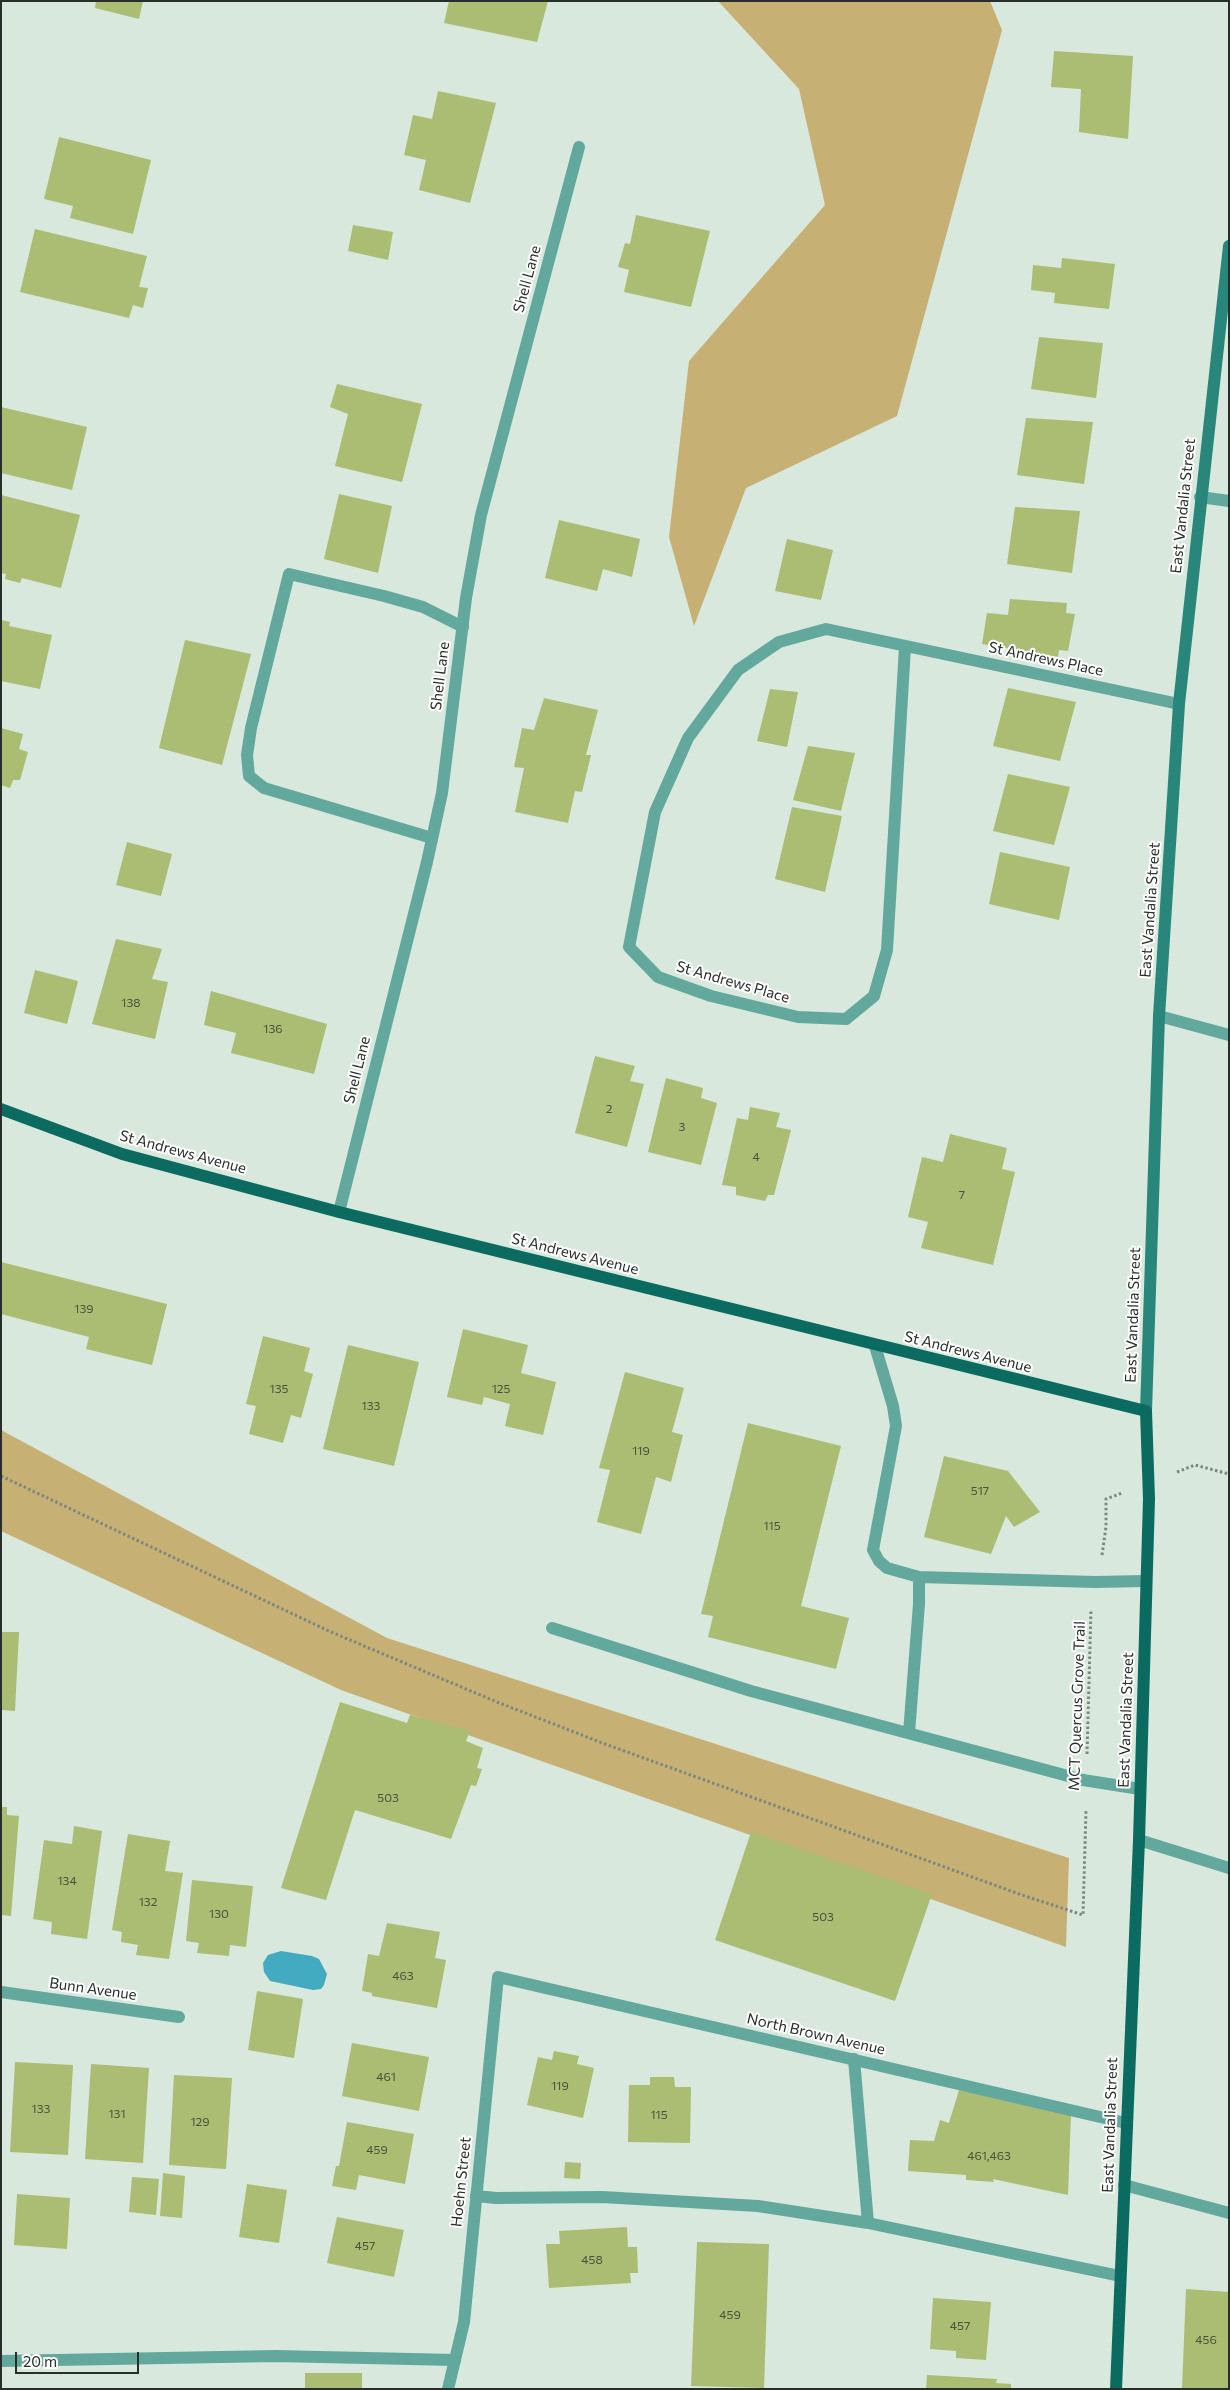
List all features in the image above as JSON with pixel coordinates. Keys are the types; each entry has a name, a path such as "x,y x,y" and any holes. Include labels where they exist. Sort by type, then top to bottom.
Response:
{"main road":[{"name":"East Vandalia Street","path":"1116,2389 1139,1840 1149,1482 1146,1411 1159,1016 1180,704 1200,497 1229,246"},
{"name":"St Andrews Avenue","path":"1,1109 122,1154 339,1212 875,1346 1146,1411"}],"street":[{"name":"Shell Lane","path":"339,1212 442,793 463,627 481,515 579,147"},
{"path":"1200,497 1229,501"},
{"path":"432,838 264,788 249,776 246,754 289,574 384,596 423,608 463,627"},
{"name":"St Andrews Place","path":"905,646 887,950 874,996 846,1019 798,1017 711,996 658,977 629,947 655,812 688,738 738,670 779,642 826,629 1180,704"},
{"path":"1159,1016 1229,1035"},
{"path":"875,1346 893,1406 896,1426 873,1550 879,1561 887,1568 919,1577 1095,1582 1146,1581"},
{"path":"909,1733 919,1604 919,1577"},
{"path":"552,1628 751,1691 1087,1781 1140,1789"},
{"path":"1139,1840 1229,1868"},
{"name":"North Brown Avenue","path":"498,1977 1126,2123"},
{"name":"Hoehn Street","path":"448,2389 464,2322 498,1977"},
{"name":"Bunn Avenue","path":"1,1992 179,2017"},
{"path":"854,2059 868,2223"},
{"path":"1124,2186 1229,2213"},
{"path":"476,2196 496,2198 602,2197 758,2206 868,2223 1120,2276"},
{"path":"1,2361 276,2356 455,2360"}],"path":[{"name":"MCT Quercus Grove Trail","path":"1,1476 331,1632 497,1702 651,1761 1022,1895 1083,1914 1092,1591 1106,1527 1106,1499"}],"shaded area":[{"path":"718,1 990,1 1002,30 897,416 746,488 694,626 669,537 689,361 825,205 799,89"},
{"path":"1,1430 387,1638 1069,1858 1066,1947 341,1690 1,1531"}],"water":[{"path":"281,1951 319,1959 327,1974 321,1989 313,1990 270,1981 264,1972 263,1963 268,1955"}],"building":[{"path":"96,1 143,1 139,19 95,8"},
{"path":"449,1 548,1 537,42 444,23"},
{"path":"1054,51 1133,56 1128,139 1079,132 1081,89 1051,87"},
{"path":"438,91 496,103 470,203 419,190 426,160 404,155 413,115 432,119"},
{"path":"59,137 151,160 133,234 70,218 73,206 44,199"},
{"path":"636,215 710,231 691,307 624,292 629,270 618,267 625,243 630,244"},
{"path":"353,225 393,232 388,260 348,251"},
{"path":"35,229 147,256 139,287 148,288 143,308 133,305 129,318 20,292"},
{"path":"1062,258 1115,264 1109,309 1054,303 1055,293 1031,290 1033,265 1061,268"},
{"path":"1039,337 1103,343 1096,398 1031,389"},
{"path":"337,384 422,404 402,482 335,466 348,414 330,407"},
{"path":"1,407 87,427 72,490 1,473"},
{"path":"1026,418 1093,422 1084,484 1017,475"},
{"path":"339,494 392,506 378,573 324,559"},
{"path":"1,495 80,515 61,588 22,578 20,583 5,579 6,574 1,573"},
{"path":"1015,507 1080,511 1072,573 1007,564"},
{"path":"559,520 640,539 632,577 603,569 597,591 545,578"},
{"path":"787,539 833,550 821,600 775,591"},
{"path":"1010,599 1067,603 1066,613 1075,614 1068,651 1059,650 1058,657 982,644 987,613 1008,615"},
{"path":"1,620 10,622 9,626 52,635 40,689 1,681"},
{"path":"185,640 251,654 222,765 159,748"},
{"path":"1008,688 1076,702 1060,761 993,746"},
{"path":"770,689 798,692 787,747 757,741"},
{"path":"544,698 598,710 586,755 591,755 582,792 575,791 568,823 515,812 524,768 514,767 522,728 534,730"},
{"path":"1,728 23,734 19,749 28,752 20,780 13,780 10,788 1,785"},
{"path":"808,746 855,753 841,811 793,800"},
{"path":"1008,774 1070,787 1054,845 993,831"},
{"path":"792,807 842,816 825,892 775,879"},
{"path":"127,842 172,854 161,896 116,885"},
{"path":"1000,852 1070,867 1059,920 989,904"},
{"path":"116,939 162,949 152,979 168,982 155,1039 92,1024"},
{"path":"35,970 78,981 67,1024 24,1013"},
{"path":"211,991 327,1024 314,1074 231,1053 236,1033 204,1025"},
{"path":"595,1056 635,1066 630,1081 644,1084 627,1147 575,1133"},
{"path":"666,1078 703,1088 701,1098 717,1103 701,1165 648,1152"},
{"path":"750,1107 780,1113 776,1127 791,1130 774,1195 768,1195 765,1201 736,1195 736,1187 722,1185 737,1118 748,1120"},
{"path":"950,1134 1007,1148 1002,1169 1015,1172 993,1265 921,1248 928,1222 908,1217 922,1157 943,1162"},
{"path":"1,1262 167,1304 152,1365 86,1349 89,1337 1,1314"},
{"path":"463,1329 528,1345 521,1373 556,1382 543,1435 505,1426 510,1404 484,1397 482,1405 447,1397"},
{"path":"263,1336 310,1348 304,1371 313,1374 301,1418 291,1415 283,1443 249,1434 256,1406 246,1404"},
{"path":"348,1345 419,1362 394,1466 323,1449"},
{"path":"625,1372 684,1388 672,1432 683,1435 671,1482 656,1477 641,1534 597,1522 610,1470 599,1468"},
{"path":"748,1423 841,1446 801,1606 849,1618 836,1669 708,1637 713,1616 701,1614"},
{"path":"944,1456 1008,1471 1040,1512 1014,1527 1006,1516 991,1554 924,1537"},
{"path":"1,1632 19,1632 15,1711 1,1710"},
{"path":"340,1702 407,1723 410,1715 470,1731 466,1741 483,1748 477,1768 482,1769 476,1786 471,1785 451,1839 355,1810 326,1900 281,1888"},
{"path":"1,1807 7,1807 7,1815 19,1816 11,1916 1,1915"},
{"path":"74,1826 102,1831 87,1939 51,1934 52,1922 33,1919 44,1840 72,1844"},
{"path":"751,1832 932,1894 895,2001 715,1940"},
{"path":"128,1834 170,1841 165,1871 183,1873 169,1959 136,1955 138,1945 121,1942 122,1932 112,1930"},
{"path":"192,1880 253,1886 246,1947 230,1945 229,1956 197,1953 199,1943 186,1941"},
{"path":"387,1923 440,1932 435,1958 446,1960 437,2008 372,1996 372,1993 362,1991 368,1954 379,1956"},
{"path":"257,1991 303,1999 294,2058 248,2050"},
{"path":"352,2043 429,2057 419,2111 342,2096"},
{"path":"554,2051 579,2056 577,2064 594,2068 583,2118 527,2105 538,2057 552,2060"},
{"path":"15,2062 73,2065 68,2155 10,2152"},
{"path":"91,2064 149,2068 143,2163 85,2159"},
{"path":"174,2075 232,2078 226,2169 169,2165"},
{"path":"650,2077 674,2077 675,2087 691,2087 690,2143 628,2142 629,2085 650,2085"},
{"path":"959,2090 1071,2114 1068,2195 993,2179 994,2182 966,2180 966,2175 908,2171 910,2140 934,2141 940,2120 949,2123"},
{"path":"347,2122 414,2134 405,2184 359,2175 356,2190 332,2186 336,2166 339,2166"},
{"path":"565,2162 581,2163 580,2179 564,2178"},
{"path":"163,2173 185,2176 182,2218 160,2216"},
{"path":"132,2177 159,2179 156,2215 129,2212"},
{"path":"247,2184 287,2190 279,2243 239,2237"},
{"path":"17,2194 70,2198 67,2249 14,2245"},
{"path":"337,2217 404,2230 394,2277 327,2263"},
{"path":"627,2227 628,2247 637,2247 638,2273 630,2273 631,2283 549,2288 546,2244 560,2244 559,2231"},
{"path":"697,2242 769,2244 764,2388 691,2386"},
{"path":"1186,2289 1229,2292 1229,2389 1182,2388"},
{"path":"933,2298 991,2302 986,2360 956,2358 956,2351 930,2349"},
{"path":"305,2373 362,2373 362,2389 305,2389"},
{"path":"927,2375 997,2379 996,2383 1011,2384 1011,2389 926,2389"}]}
